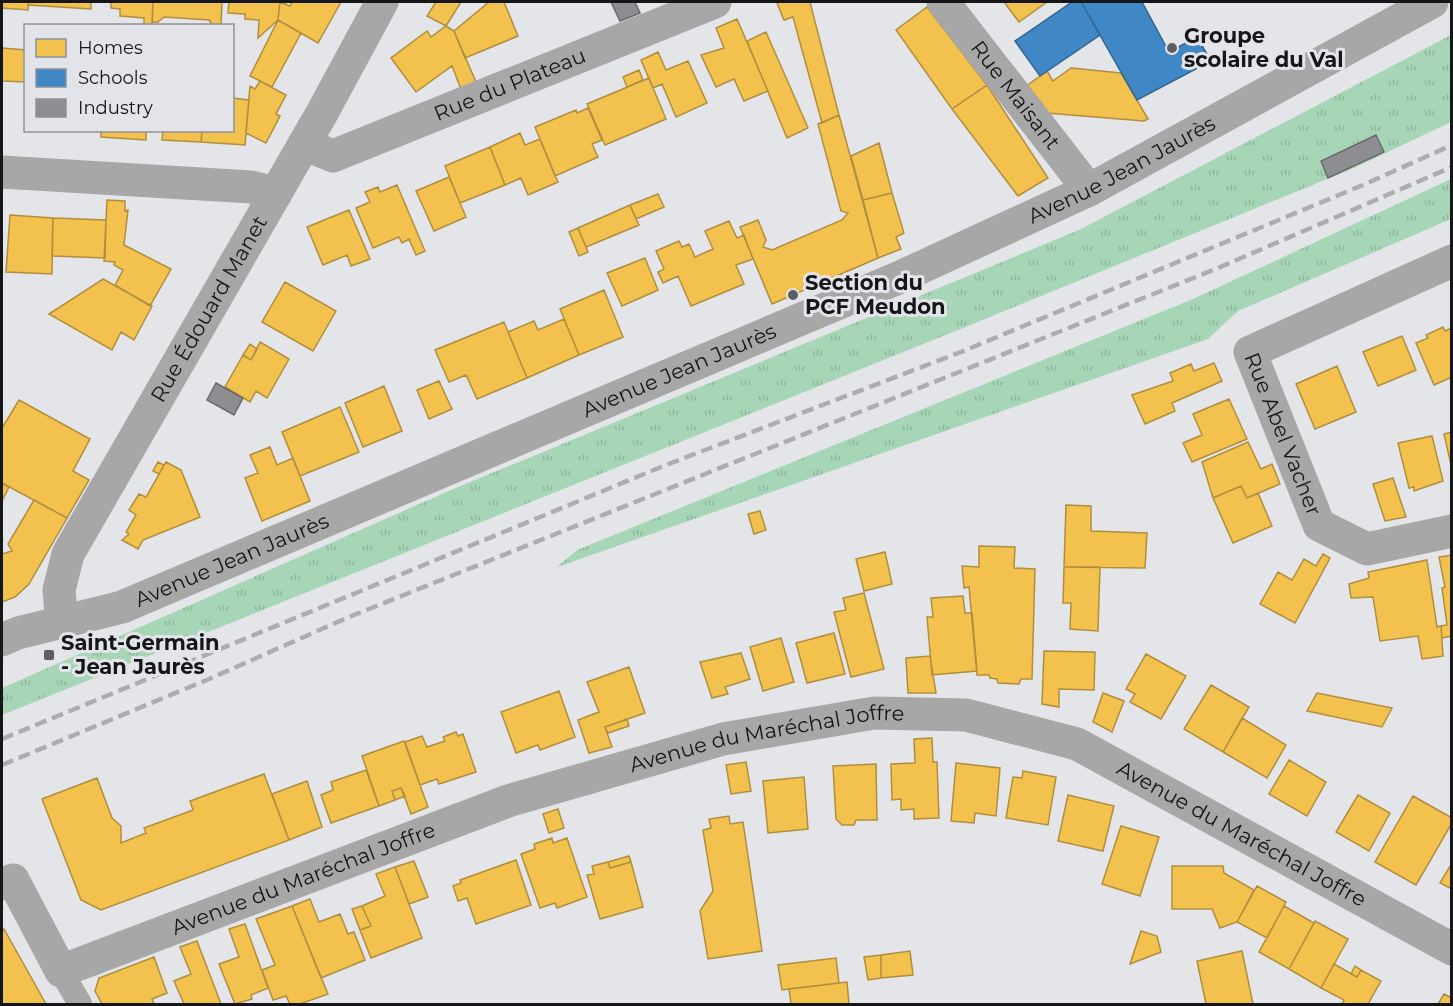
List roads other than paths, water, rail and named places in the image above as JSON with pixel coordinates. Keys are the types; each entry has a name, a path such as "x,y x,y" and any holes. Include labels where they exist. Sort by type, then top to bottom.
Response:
{"street":[{"name":"Rue Édouard Manet","path":"62,624 59,590 68,554 304,144 382,2"},
{"name":"Rue du Plateau","path":"304,144 333,156 715,2"},
{"name":"Rue Maisant","path":"943,2 1089,190"},
{"name":"Avenue Jean Jaurès","path":"2,640 18,633 62,624 122,607 898,278 1089,190 1432,2"},
{"path":"2,172 251,187 276,193"},
{"name":"Rue Abel Vacher","path":"1452,261 1250,352 1318,525 1367,549 1452,531"},
{"name":"Avenue du Maréchal Joffre","path":"61,971 508,801 723,739 874,713 966,716 1077,744 1452,949"},
{"path":"7,882 80,1005"}],"railway":[{"path":"2,739 666,465 961,352 1363,185 1452,145"},
{"path":"2,765 209,679 349,617 1218,268 1452,167"}],"place":[{"name":"Groupe scolaire du Val","path":"1172,48"},
{"name":"Section du PCF Meudon","path":"793,295"},
{"name":"Saint-Germain - Jean Jaurès","path":"49,655"}]}
